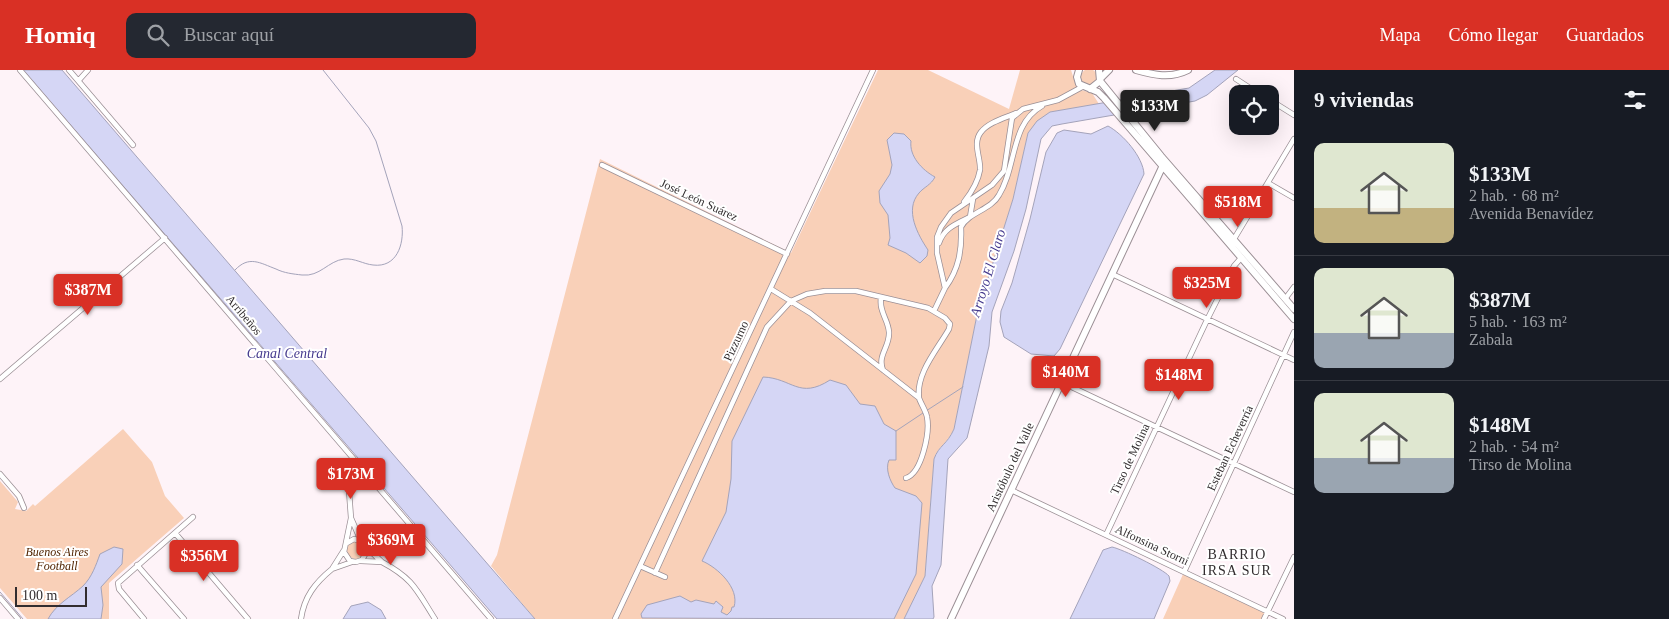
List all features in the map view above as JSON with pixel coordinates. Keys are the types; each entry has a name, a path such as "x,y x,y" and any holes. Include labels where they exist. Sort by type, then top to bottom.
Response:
{"main road":[{"path":"1099,70 1107,97"},
{"path":"1090,89 1109,70"},
{"path":"1136,70 1167,76 1188,70"},
{"path":"1078,71 1077,81 1082,87 1107,97 1294,319"},
{"path":"1163,164 1234,239 1294,309"},
{"name":"Aristóbulo del Valle","path":"951,619 1163,164"}],"street":[{"name":"Arribeños","path":"20,70 491,619"},
{"path":"68,70 79,80 133,145"},
{"path":"79,80 88,70"},
{"name":"Pizzurno","path":"615,619 873,70"},
{"path":"1236,80 1244,85"},
{"path":"961,205 971,193 980,169 977,150 980,133 989,125 1017,112 1058,100 1082,87"},
{"path":"937,253 944,232 988,207 998,197 1004,185 1021,127 1033,111 1048,102"},
{"path":"1279,106 1294,115"},
{"path":"945,288 937,253 937,237 941,227 951,213 992,185 1004,171 1008,160 1009,128 1017,112"},
{"path":"1234,239 1294,139"},
{"name":"José León Suárez","path":"602,165 787,254"},
{"path":"1268,183 1294,198"},
{"path":"934,311 958,264 962,246 961,227 970,217 972,198"},
{"path":"0,379 165,238"},
{"name":"Tirso de Molina","path":"1106,535 1207,320 1234,266 1241,258"},
{"path":"1112,274 1294,360"},
{"path":"1286,299 1294,287"},
{"path":"771,289 810,313 919,398"},
{"path":"656,573 768,327 791,301 807,294 825,290 856,292 934,311 945,318 950,324 949,329 929,361 920,383 919,398 926,415 926,428 920,465 912,476 906,478"},
{"path":"881,298 880,311 889,333 881,358 883,371"},
{"name":"Esteban Echeverría","path":"1184,572 1294,332"},
{"path":"1062,382 1294,492"},
{"path":"0,474 19,496 24,508"},
{"name":"Alfonsina Storni","path":"1011,490 1283,619"},
{"path":"301,619 305,602 312,588 332,569 347,543 351,518 349,491"},
{"path":"144,619 117,585 120,580 193,517"},
{"path":"351,518 366,548 382,562 412,582 435,619"},
{"path":"175,533 248,619"},
{"path":"347,543 354,539 361,541"},
{"path":"360,561 366,554 366,548"},
{"path":"344,549 345,556 353,562"},
{"path":"1264,619 1294,557"},
{"path":"332,569 360,561 382,562"},
{"path":"138,565 184,619"},
{"path":"640,566 665,578"},
{"path":"0,598 18,619"}],"green space":[{"path":"1086,69 1092,69 1097,74 1095,83 1086,85 1081,80 1081,74"},
{"path":"878,70 928,70 1009,109 1020,70 1071,70 1076,86 1081,90 1092,93 1099,104 1050,112 1028,133 1013,199 978,310 954,429 934,459 925,576 904,619 535,619 491,566 497,555 600,159 791,253"},
{"name":"Buenos Aires Football","path":"123,429 152,462 165,496 184,518 109,583 109,619 27,619 0,588 0,481 18,502 15,509 26,511 33,504 35,506"},
{"path":"352,541 360,541 365,546 363,557 352,559 347,554 347,546"},
{"path":"1184,572 1268,612 1264,619 1163,619"}],"water":[{"name":"Canal Central","path":"23,70 62,70 535,619 497,619"},
{"name":"Arroyo El Claro","path":"1215,70 1238,70 1207,95 1195,101 1052,126 1041,139 1026,209 1014,251 992,312 989,346 967,438 948,459 941,565 932,586 934,617 933,619 904,619 925,576 934,459 954,429 978,310 1013,199 1028,133 1037,121 1050,112 1189,88"},
{"path":"1108,126 1120,134 1136,153 1143,167 1144,174 1060,349 1054,356 1031,354 1004,337 1000,322 1001,311 1012,283 1030,219 1046,152 1057,133 1064,130 1091,134"},
{"path":"894,133 904,134 911,141 912,152 917,162 925,171 935,177 919,193 913,207 914,222 928,250 927,256 920,263 906,253 888,245 890,238 888,215 880,203 879,191 890,174 892,165 887,140"},
{"path":"763,377 773,378 803,388 819,386 830,380 846,385 860,404 875,406 884,424 896,431 896,460 889,460 888,463 890,478 895,488 916,496 922,503 916,574 894,619 642,618 641,614 647,605 680,596 691,602 696,600 714,604 716,601 723,607 721,612 727,615 732,607 734,607 734,593 726,579 714,568 702,561 726,512 731,479 732,441"},
{"path":"114,547 123,549 122,564 101,587 103,605 101,619 48,619 59,605 86,582 100,554"},
{"path":"1112,547 1142,560 1169,576 1170,581 1154,619 1070,619 1103,550"},
{"path":"368,602 381,610 386,619 343,619 351,606"}],"waterway":[{"path":"235,270 240,265 255,262 285,272 308,275 314,274 338,260 344,259 381,265 393,259 400,247 402,226 376,141 369,128 323,70"},
{"path":"926,411 963,387"},
{"path":"896,431 923,413"},
{"path":"0,592 23,619"}],"district":[{"name":"BARRIO IRSA SUR","path":"1237,562"}]}
